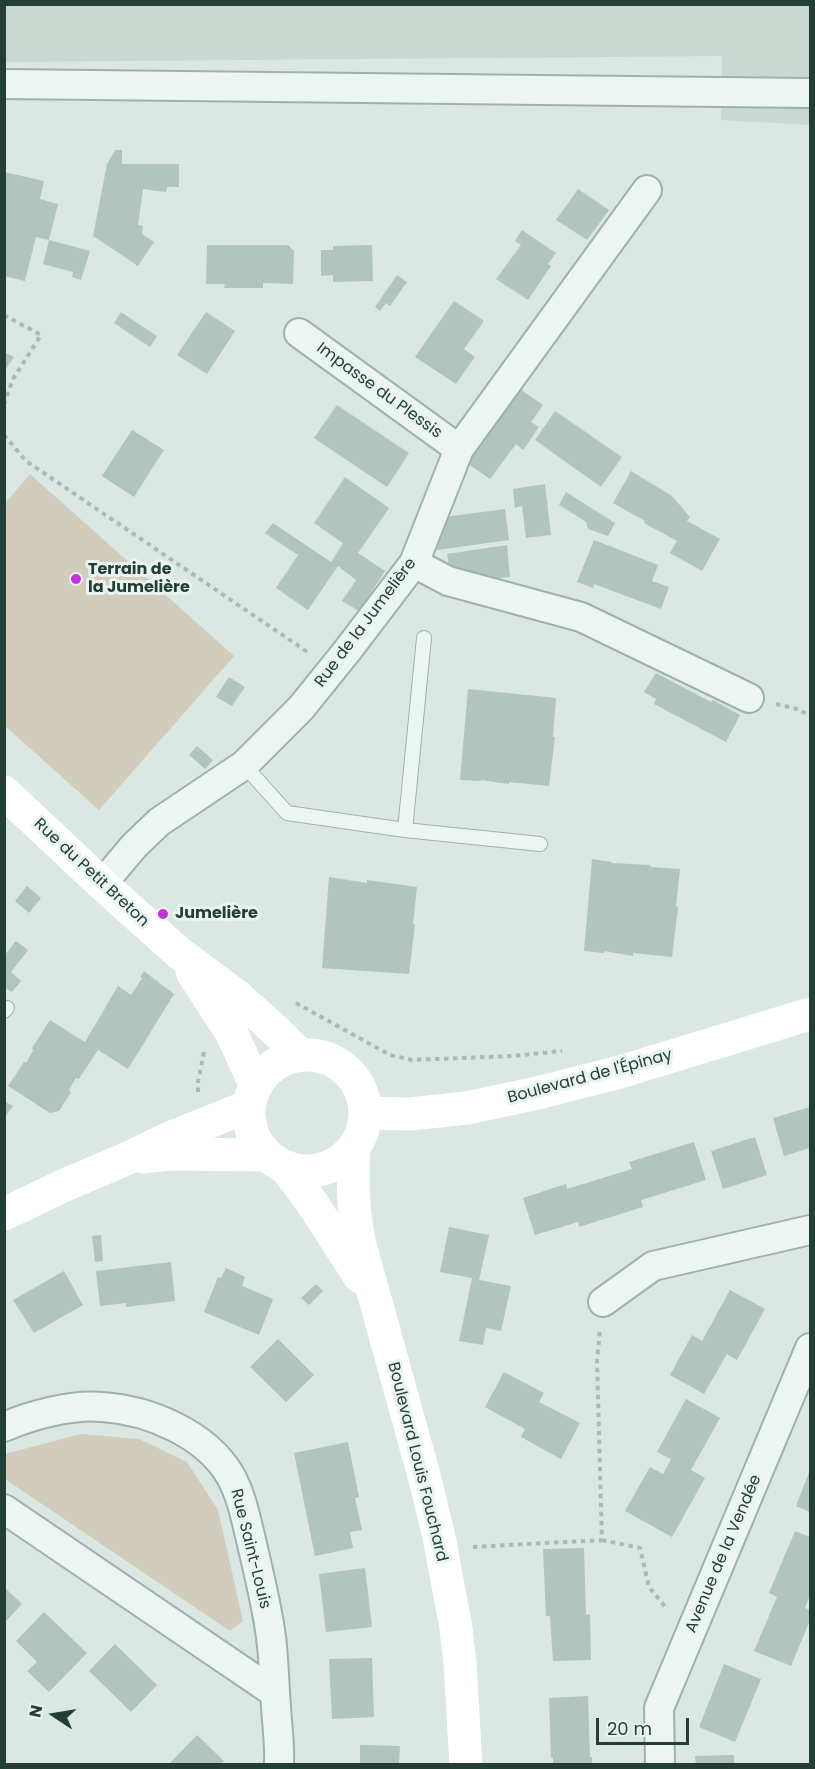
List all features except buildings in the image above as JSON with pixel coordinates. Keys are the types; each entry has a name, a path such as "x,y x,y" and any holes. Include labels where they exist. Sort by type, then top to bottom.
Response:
{"main road":[{"name":"Rue du Petit Breton","path":"4,792 179,953 237,996 300,1055"},
{"name":"Rue du Petit Breton","path":"179,953 226,1024 252,1096"},
{"name":"Boulevard de l'Épinay","path":"365,1113 410,1114 467,1108 542,1092 620,1072 810,1014"},
{"path":"126,1159 171,1154 276,1162 300,1172 330,1167 344,1159 354,1148 363,1131 365,1113 360,1088 353,1077 335,1062 324,1057 300,1055 274,1065 264,1074 252,1096 249,1120 258,1145 276,1162"},
{"path":"4,1214 126,1159 252,1096"},
{"name":"Boulevard Louis Fouchard","path":"354,1148 354,1212 359,1241 426,1483 444,1562 460,1664 466,1764"},
{"name":"Boulevard Louis Fouchard","path":"276,1162 312,1203 377,1304"}],"street":[{"path":"4,84 810,93"},
{"name":"Rue de la Jumelière","path":"102,884 134,846 159,822 244,765 301,708 414,563 459,449 647,190"},
{"name":"Impasse du Plessis","path":"299,333 459,449"},
{"path":"414,563 448,581 581,617 749,698"},
{"path":"603,1302 654,1266 810,1230"},
{"name":"Avenue de la Vendée","path":"660,1764 659,1708 810,1348"},
{"name":"Rue Saint-Louis","path":"4,1427 22,1419 63,1410 100,1406 132,1411 168,1424 195,1439 216,1457 229,1474 240,1496 259,1574 271,1638 279,1764"},
{"path":"4,1509 275,1693"}],"lane":[{"path":"405,830 424,638"},
{"path":"244,765 287,813 405,830 540,844"}],"path":[{"path":"4,315 41,335 13,379 4,404"},
{"path":"4,435 26,461 332,668"},
{"path":"255,1013 272,1001 293,1002 390,1055 412,1060 564,1051"},
{"path":"602,1540 597,1361 603,1302"},
{"path":"471,1548 602,1540 640,1548 649,1587 690,1636"}],"shaded area":[{"path":"4,5 810,5 810,125 721,120 722,56 5,62"},
{"name":"Terrain de la Jumelière","path":"30,474 234,656 99,810 5,726 5,503"},
{"path":"81,1434 139,1439 187,1462 218,1510 243,1621 230,1631 5,1479 5,1454"}],"place":[{"name":"Terrain de la Jumelière","path":"76,579"},
{"name":"Jumelière","path":"163,914"}]}
